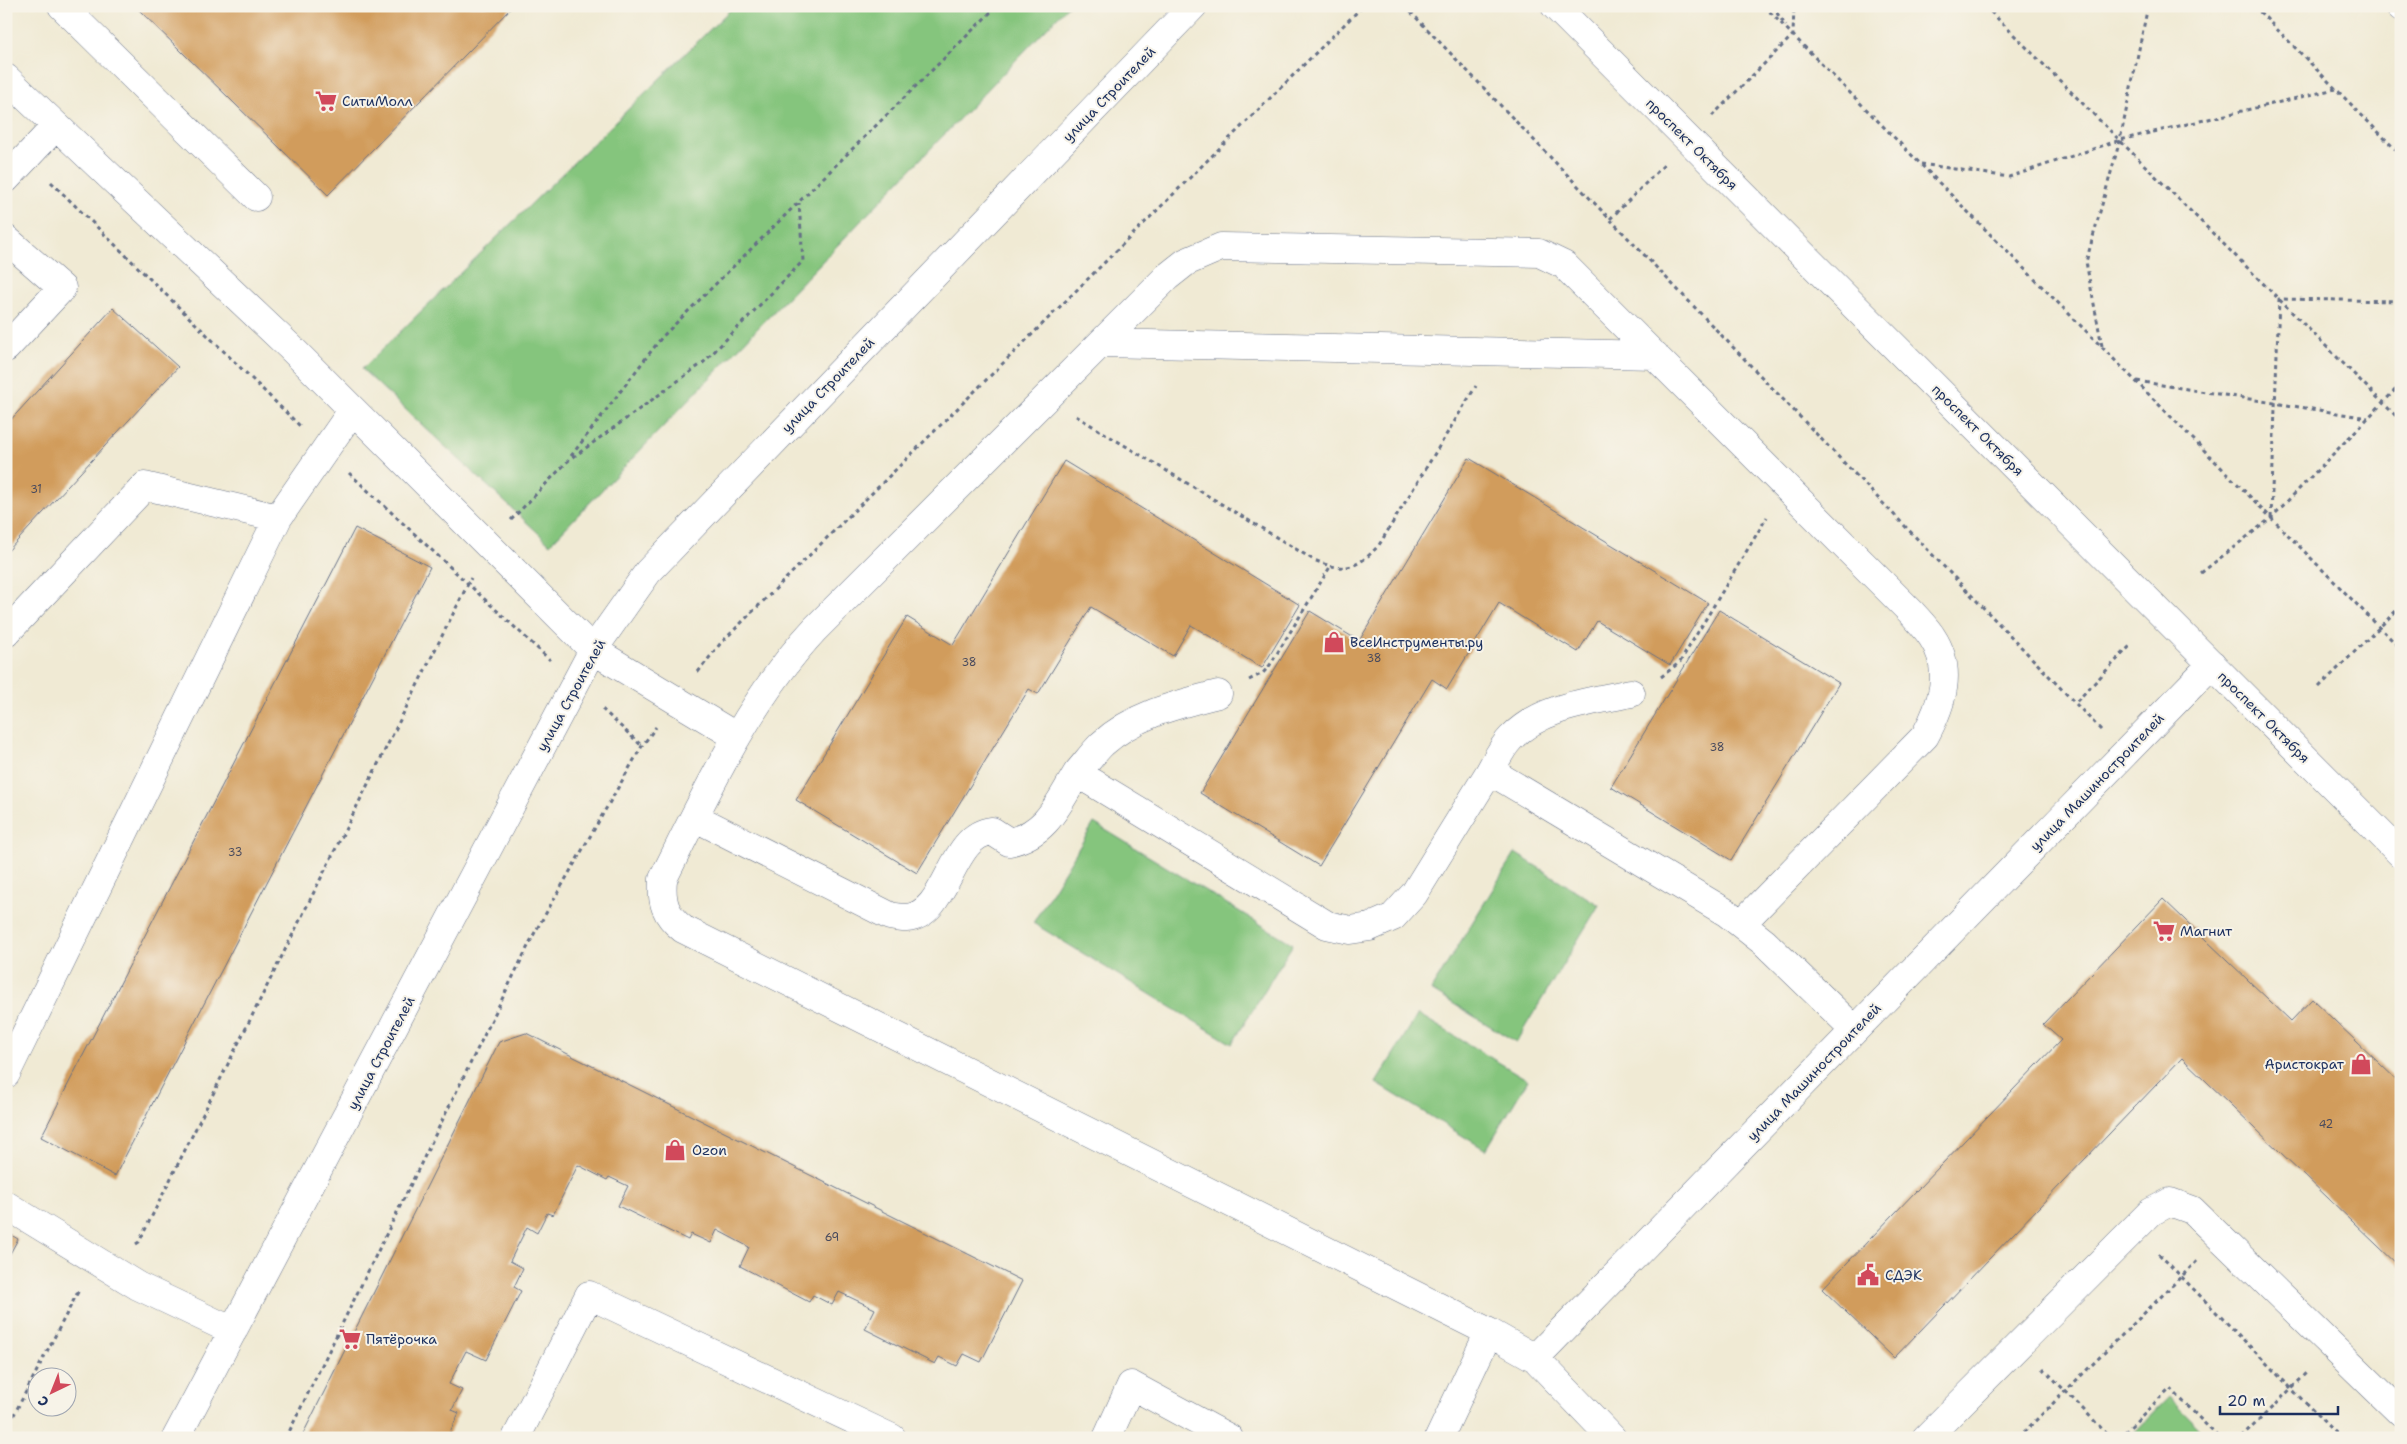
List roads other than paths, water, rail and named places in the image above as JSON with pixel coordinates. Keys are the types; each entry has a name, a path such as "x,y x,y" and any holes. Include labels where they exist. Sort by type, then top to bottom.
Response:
{"street":[{"path":"62,6 256,197"},
{"name":"улица Строителей","path":"176,1438 593,650 648,572 1193,6"},
{"name":"проспект Октября","path":"1555,6 2401,854"},
{"path":"6,78 223,282 593,650 737,737"},
{"path":"6,178 56,126"},
{"path":"6,239 62,288 6,348"},
{"path":"1612,1438 1535,1358 1489,1332 683,929 672,921 664,910 661,897 663,879 737,737 785,665 807,638 1177,268 1195,256 1221,246 1529,253 1548,256 1564,265 1912,613 1933,638 1942,661 1943,693 1938,713 1925,736 1742,924"},
{"path":"1101,343 1655,355"},
{"path":"6,1074 278,518 352,410"},
{"path":"6,632 145,486 278,518"},
{"name":"улица Машиностроителей","path":"1535,1358 2212,664"},
{"path":"1077,773 1327,925 1350,930 1370,927 1393,917 1414,894 1509,740 1533,721 1550,712 1631,693"},
{"path":"694,817 890,916 905,918 925,911 975,836 983,832 992,831 1009,842 1020,839 1042,827 1077,773 1102,745 1138,719 1162,708 1218,694"},
{"path":"1490,771 1707,900 1742,924 1765,943 1855,1030"},
{"path":"1926,1438 2151,1212 2170,1202 2192,1210 2401,1413"},
{"path":"6,1205 138,1286 233,1331"},
{"path":"516,1438 589,1295 892,1438"},
{"path":"1439,1438 1489,1332"},
{"path":"1107,1438 1131,1385 1229,1438"}],"place":[{"name":"СитиМолл","path":"326,101"},
{"name":"ВсеИнструменты.ру","path":"1334,642"},
{"name":"Магнит","path":"2164,931"},
{"name":"Аристократ","path":"2361,1064"},
{"name":"Ozon","path":"675,1150"},
{"name":"СДЭК","path":"1868,1275"},
{"name":"Пятёрочка","path":"350,1339"}]}
